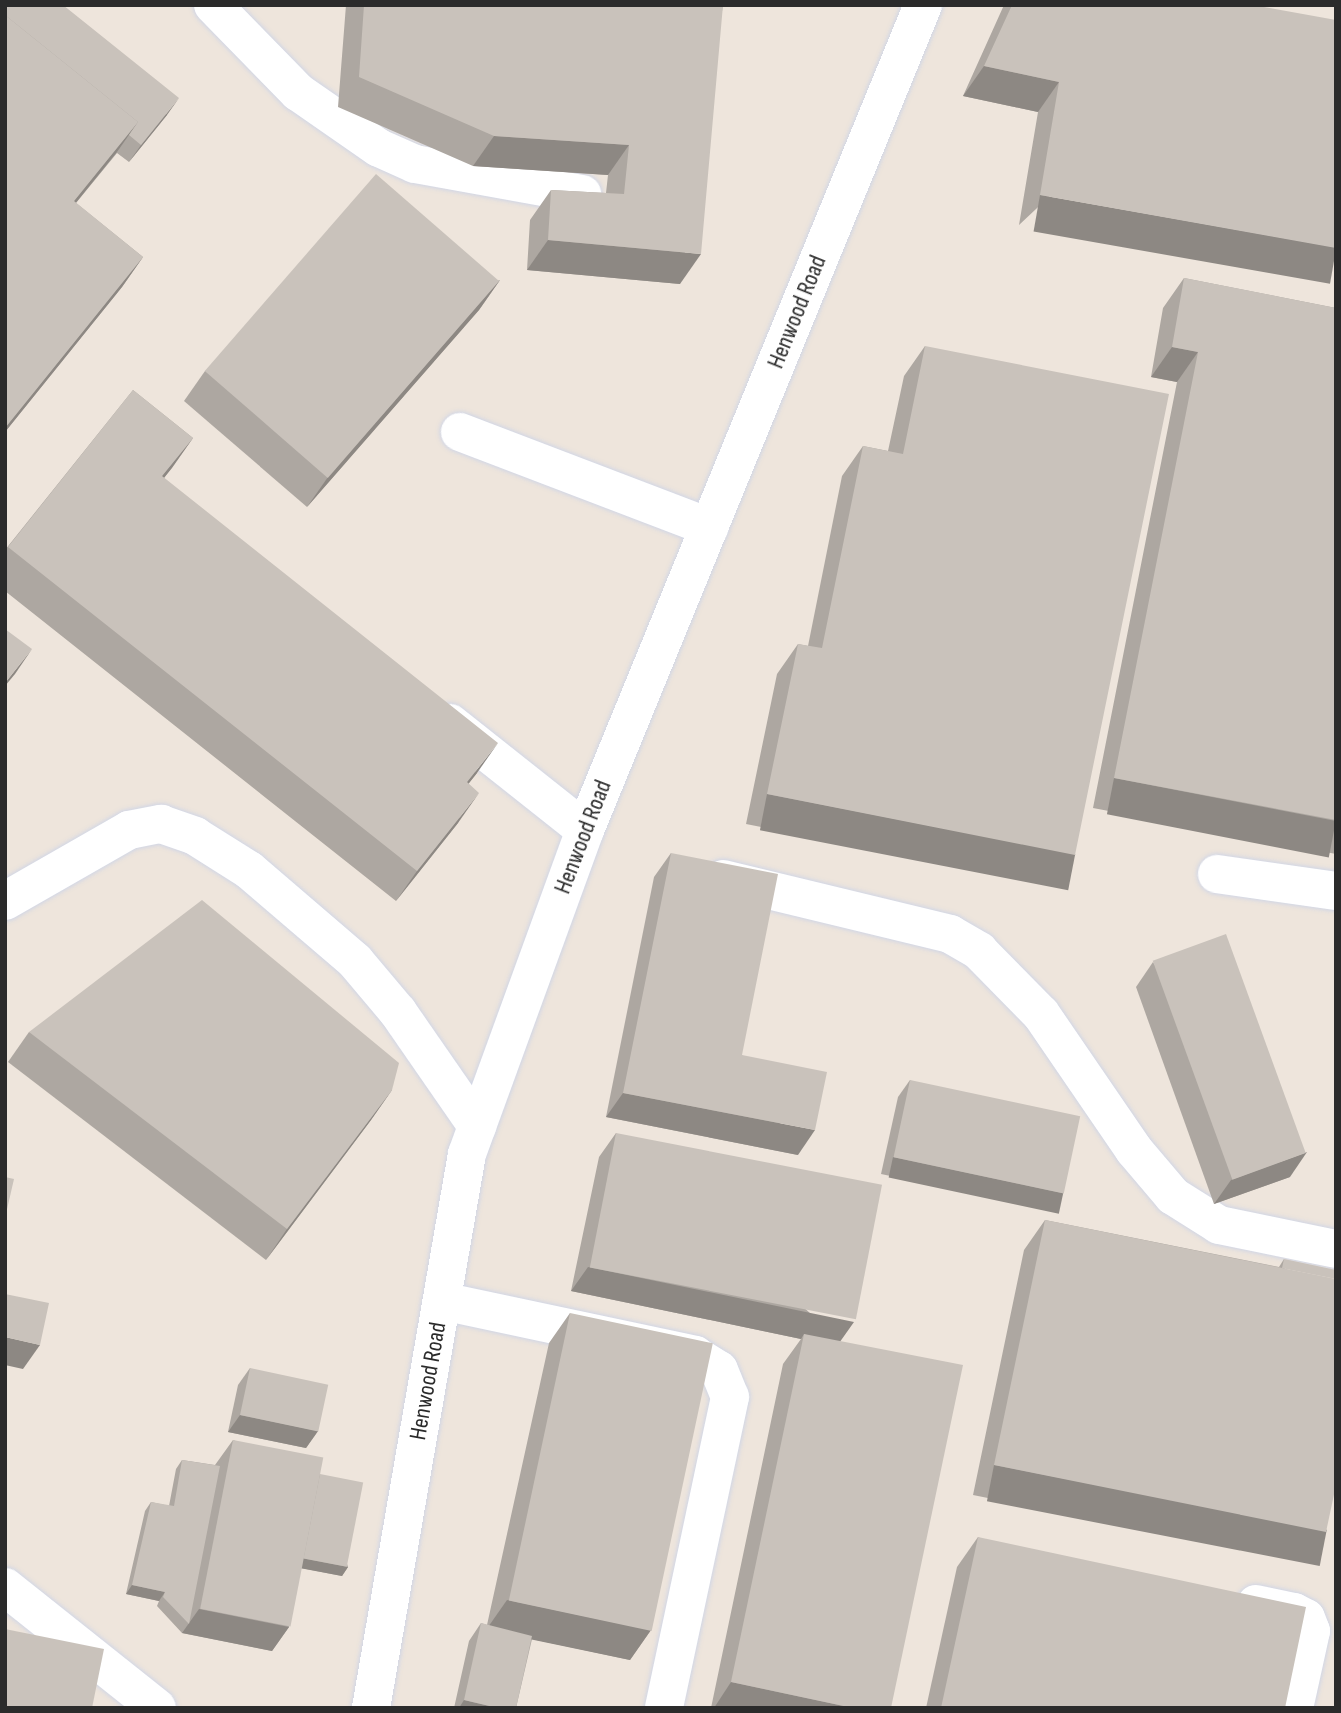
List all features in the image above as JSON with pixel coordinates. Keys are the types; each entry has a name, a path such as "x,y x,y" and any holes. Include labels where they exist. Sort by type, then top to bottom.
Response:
{"street":[{"path":"213,5 298,92 379,148 415,164 582,194"},
{"name":"Henwood Road","path":"371,1708 467,1154 585,830 923,5"},
{"path":"460,432 709,527"},
{"path":"420,700 585,830"},
{"path":"5,901 129,830 161,824 195,836 249,870 355,961 398,1012 477,1126"},
{"path":"684,869 950,934 979,951 1041,1014 1134,1150 1173,1196 1219,1225 1336,1249"},
{"path":"1217,874 1336,891"},
{"path":"442,1301 695,1354 719,1370 730,1396 664,1708"},
{"path":"5,1587 157,1708"},
{"path":"1227,1598 1294,1612 1306,1618 1311,1631 1294,1708"}],"building":[{"path":"5,5 63,5 179,98 141,145 129,135 138,122 5,15"},
{"path":"364,5 723,5 701,254 548,240 551,190 624,194 629,145 494,136 359,77"},
{"path":"1012,5 1253,5 1336,20 1336,248 1040,195 1059,82 984,66"},
{"path":"5,15 138,122 74,201 143,257 5,428"},
{"path":"376,174 499,281 328,478 205,371"},
{"path":"1184,278 1336,308 1336,820 1114,778 1198,352 1172,347"},
{"path":"925,346 1169,394 1075,855 767,794 798,644 822,648 863,446 903,454"},
{"path":"133,390 193,438 162,476 498,743 467,782 479,793 417,871 8,547"},
{"path":"5,629 32,649 5,683"},
{"path":"671,853 778,874 742,1055 827,1072 815,1130 623,1093"},
{"path":"202,900 399,1063 392,1090 287,1229 29,1032"},
{"path":"1226,934 1306,1153 1232,1180 1153,961"},
{"path":"910,1080 1080,1116 1064,1193 894,1157"},
{"path":"616,1133 882,1185 856,1319 590,1267"},
{"path":"5,1177 14,1179 5,1218"},
{"path":"1045,1220 1336,1279 1336,1485 1326,1532 994,1465"},
{"path":"1226,1257 1282,1268 1284,1259 1336,1270 1336,1279"},
{"path":"5,1294 49,1303 40,1345 5,1337"},
{"path":"570,1313 713,1343 652,1631 509,1601"},
{"path":"804,1334 963,1365 891,1708 853,1708 731,1682"},
{"path":"250,1368 328,1385 318,1432 240,1415"},
{"path":"233,1440 323,1458 290,1626 200,1609"},
{"path":"182,1460 220,1466 189,1624 163,1597 165,1592 132,1585 151,1502 174,1506"},
{"path":"320,1474 363,1482 347,1567 304,1558"},
{"path":"978,1537 1306,1607 1285,1708 941,1708"},
{"path":"481,1623 532,1636 516,1708 498,1708 464,1700"},
{"path":"5,1629 104,1649 92,1708 5,1708"}]}
